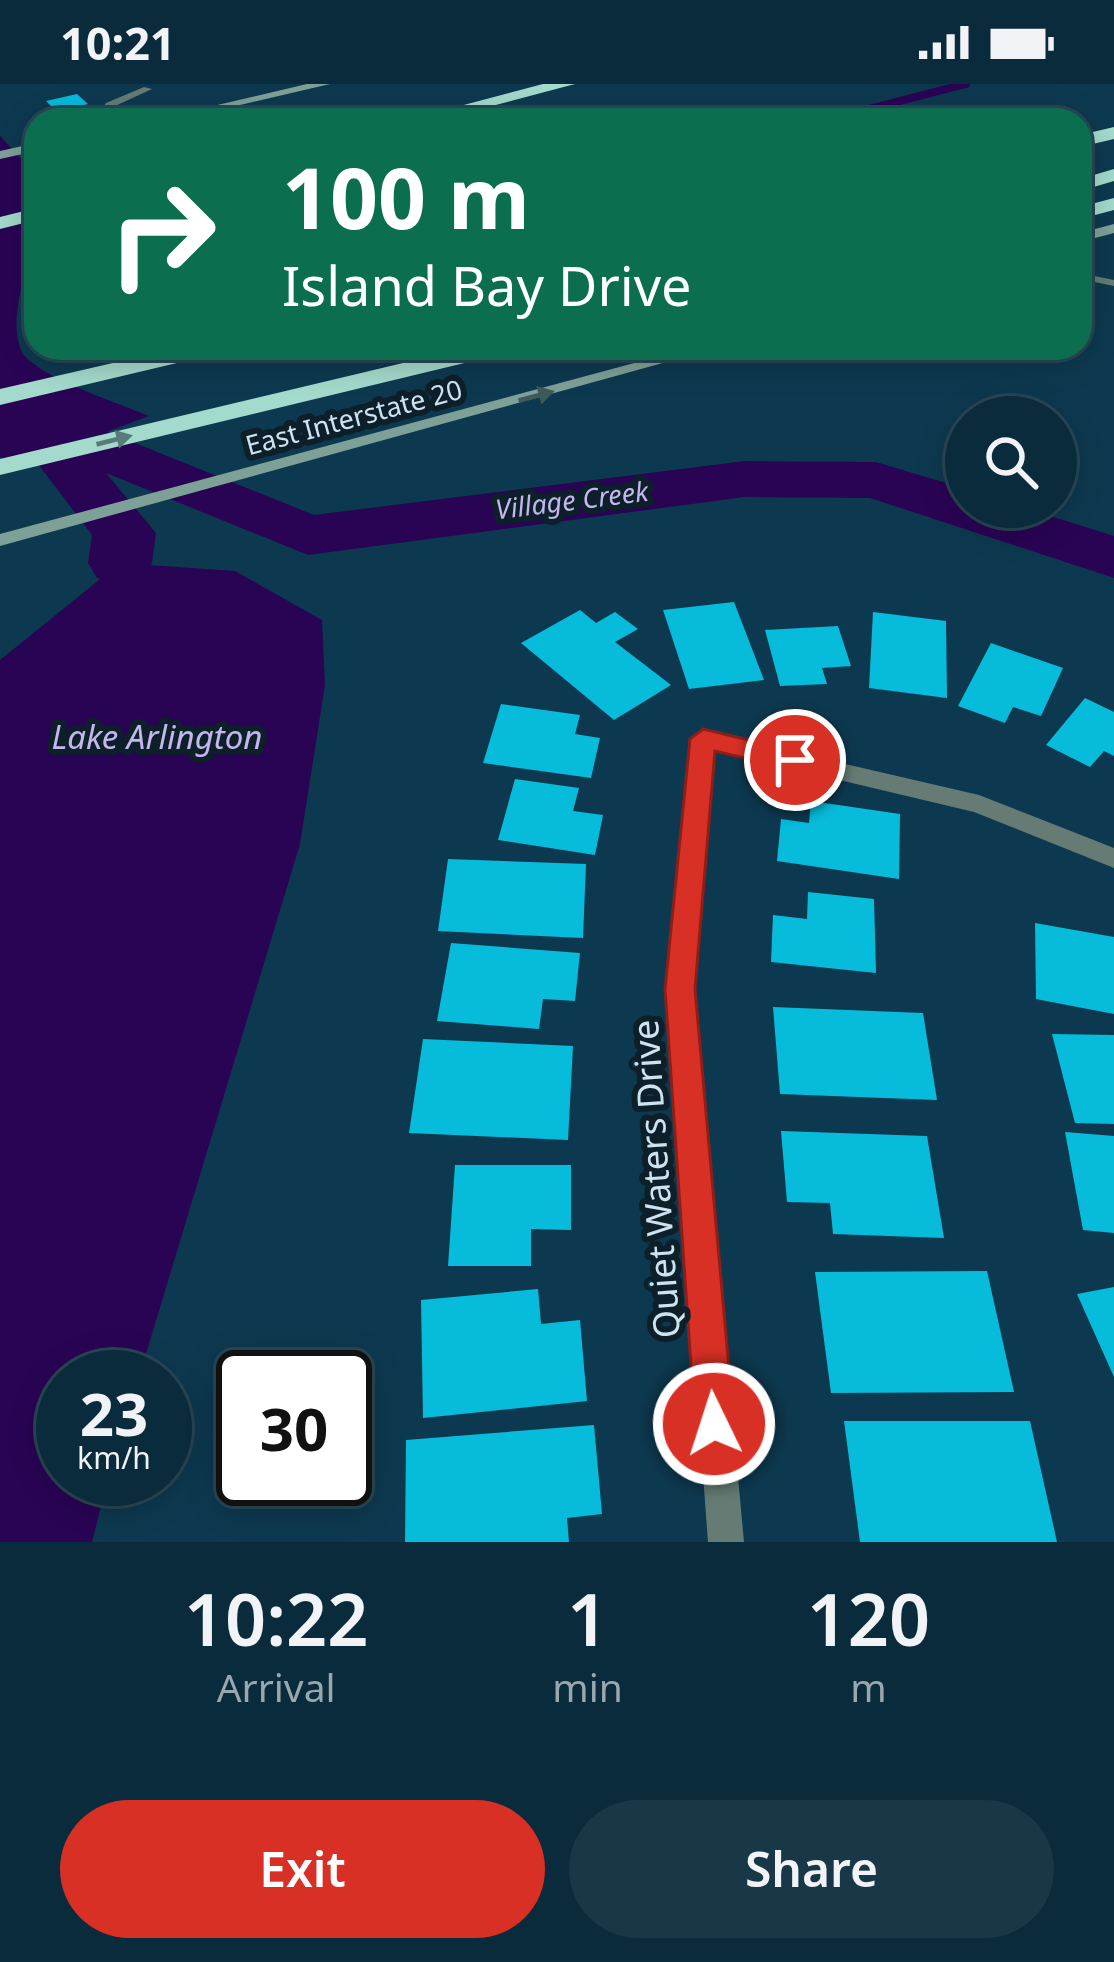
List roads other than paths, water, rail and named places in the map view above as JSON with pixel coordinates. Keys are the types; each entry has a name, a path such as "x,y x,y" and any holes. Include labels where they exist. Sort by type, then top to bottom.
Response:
{"highway":[{"path":"466,108 566,84"},
{"path":"0,397 159,360"},
{"path":"0,467 447,360"}],"main road":[{"path":"217,108 324,84"},
{"path":"255,108 265,98"},
{"name":"East Interstate 20","path":"0,540 668,360"}],"street":[{"name":"Quiet Waters Drive","path":"726,1542 680,989 703,739 979,804 1114,858"}],"lane":[{"path":"108,108 147,89"}],"water":[{"path":"0,136 24,163 24,277 17,336 24,360 149,416 18,465 0,457"},
{"name":"Lake Arlington","path":"120,563 235,571 322,620 325,685 300,844 147,1350 36,1350 36,1506 101,1506 92,1542 0,1542 0,660"}],"waterway":[{"path":"873,108 966,84"},
{"path":"0,280 24,277"},
{"name":"Village Creek","path":"0,379 124,533 120,563"},
{"name":"Village Creek","path":"41,425 308,535 745,479 876,480 1114,558"}]}
